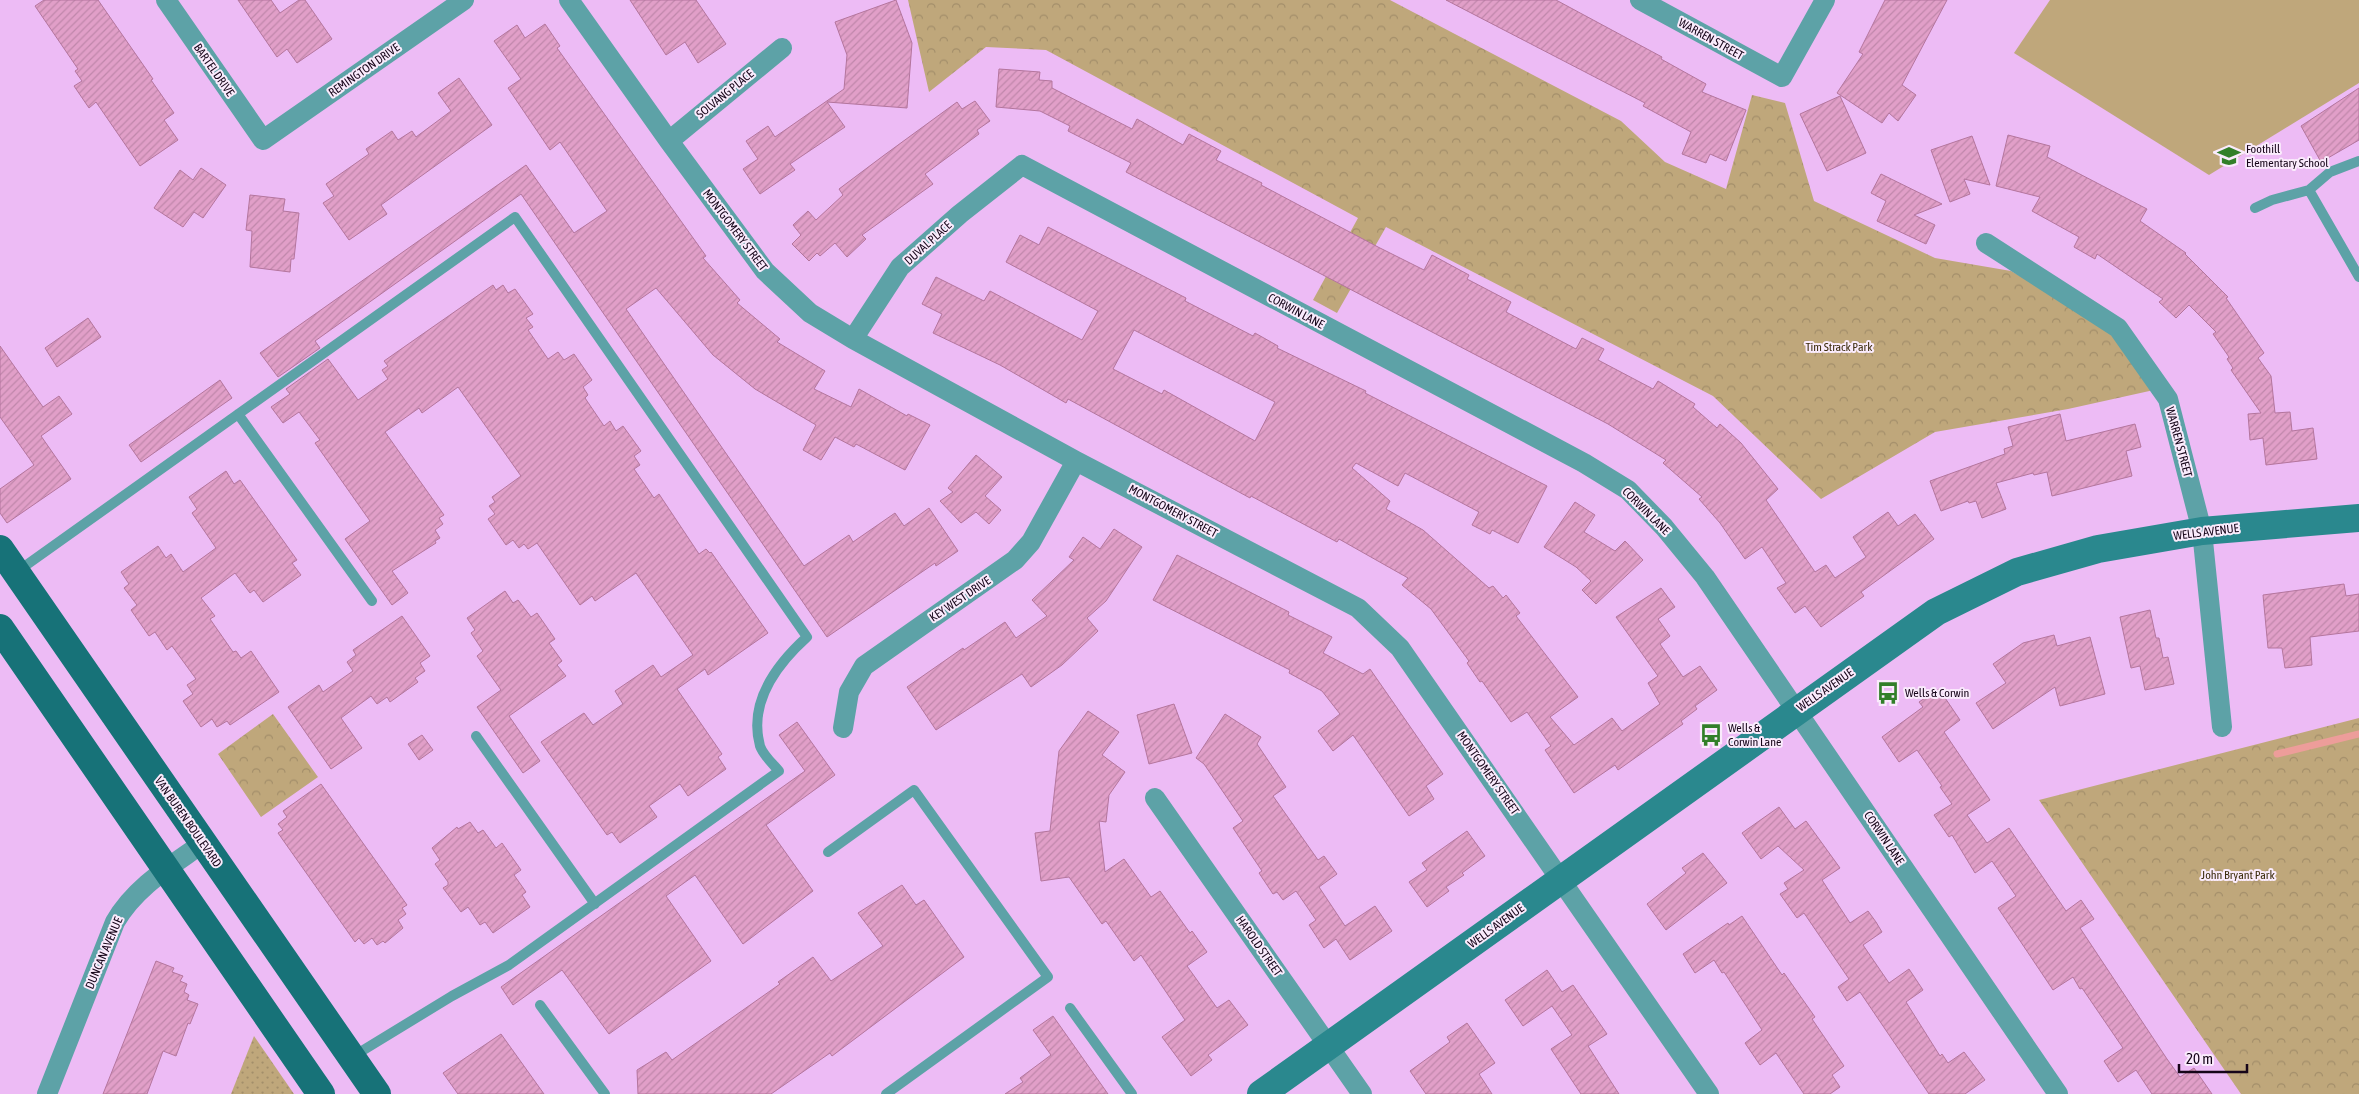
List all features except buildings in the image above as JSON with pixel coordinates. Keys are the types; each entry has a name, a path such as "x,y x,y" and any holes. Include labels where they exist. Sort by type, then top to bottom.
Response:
{"main road":[{"name":"WELLS AVENUE","path":"1261,1094 1796,710 1936,612 2017,572 2098,549 2202,531 2359,518"},
{"name":"VAN BUREN BOULEVARD","path":"0,549 377,1094"},
{"path":"0,628 321,1094"}],"street":[{"name":"BARTEL DRIVE","path":"166,0 263,140"},
{"name":"REMINGTON DRIVE","path":"263,140 464,0"},
{"name":"MONTGOMERY STREET","path":"569,0 765,272 810,313 853,339 1076,461 1358,608 1400,648 1709,1094"},
{"name":"WARREN STREET","path":"1640,0 1782,77 1825,0"},
{"name":"SOLVANG PLACE","path":"669,141 782,48"},
{"name":"DUVAL PLACE","path":"853,339 900,267 960,214 1022,165"},
{"name":"CORWIN LANE","path":"1022,165 1584,463 1628,490 1664,527 1705,577 2058,1094"},
{"name":"WARREN STREET","path":"1986,243 2118,328 2168,399 2202,531 2222,727"},
{"name":"KEY WEST DRIVE","path":"843,728 849,692 864,666 1015,560 1031,542 1076,461"},
{"name":"HAROLD STREET","path":"1155,798 1362,1094"},
{"name":"DUNCAN AVENUE","path":"47,1094 115,922 131,899 202,843"}],"lane":[{"path":"2255,208 2272,200 2309,190 2330,172 2359,161"},
{"path":"2309,190 2359,277"},
{"path":"16,572 515,217 807,637 790,653 763,691 757,720 761,748 779,772 509,965 452,996 351,1057"},
{"path":"238,414 372,601"},
{"path":"476,736 596,904"},
{"path":"828,852 914,790 1048,977 886,1094"},
{"path":"540,1005 605,1094"},
{"path":"1070,1008 1132,1094"}],"green space":[{"name":"Tim Strack Park","path":"908,0 1390,0 1621,121 1665,162 1726,189 1752,95 1785,103 1814,201 1935,258 2011,271 2103,322 2163,388 2068,409 1935,432 1821,499 1713,396 1386,227 1337,313 1313,300 1358,218 1046,50 986,47 929,92"},
{"path":"2050,0 2359,0 2359,83 2209,175 2014,53"},
{"path":"273,714 318,777 261,817 218,754"},
{"name":"John Bryant Park","path":"2359,718 2359,1094 2241,1094 2039,800"},
{"path":"254,1036 294,1094 231,1094"}],"waterway":[{"path":"2277,754 2359,734"}],"place":[{"name":"Foothill Elementary School","path":"2229,156"},
{"name":"Wells & Corwin","path":"1888,693"},
{"name":"Wells & Corwin Lane","path":"1711,735"}]}
